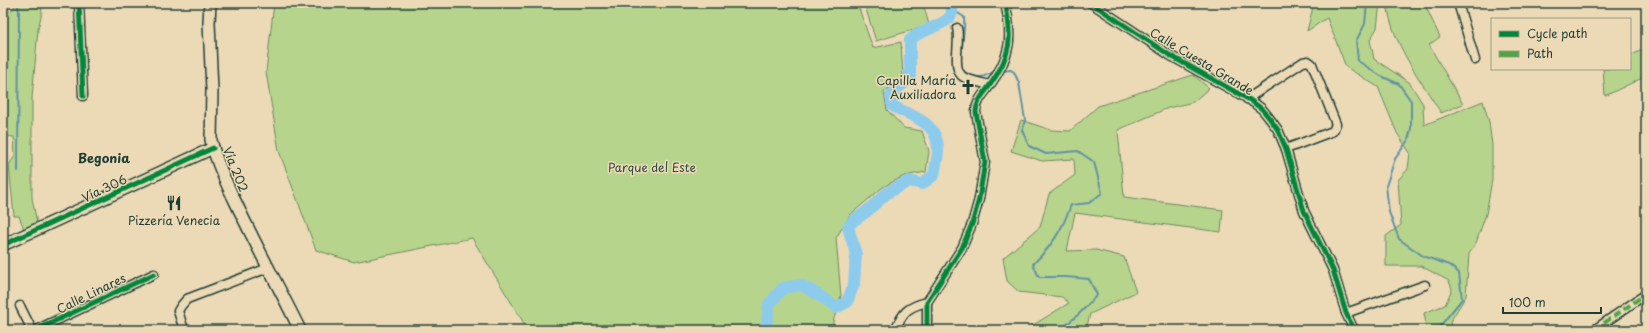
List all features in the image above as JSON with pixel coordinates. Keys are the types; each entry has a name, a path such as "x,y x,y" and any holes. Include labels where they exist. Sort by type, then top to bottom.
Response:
{"main road":[{"name":"Vía 202","path":"210,3 209,23 212,90 211,140 213,148 225,181 300,330"},
{"name":"Vía 306","path":"3,245 213,148"}],"street":[{"path":"79,3 84,96"},
{"path":"927,330 927,302 962,248 972,224 985,162 976,112 976,103 992,82 1008,51 1010,41 1005,3"},
{"name":"Calle Cuesta Grande","path":"1091,3 1171,56 1247,99 1262,110 1270,119 1278,130 1286,149 1304,211 1333,270 1346,313 1354,330"},
{"path":"1458,3 1475,60"},
{"path":"957,28 959,35 957,67 959,73 964,78 992,82"},
{"path":"1247,99 1303,62 1308,61 1312,64 1336,127 1333,131 1286,149"},
{"path":"184,330 178,311 187,299 268,268"},
{"name":"Calle Linares","path":"36,330 154,274"},
{"path":"1346,313 1425,285"},
{"path":"1594,330 1646,294"},
{"path":"896,330 906,310 913,305 927,302"},
{"path":"20,306 32,330"}],"green space":[{"path":"16,3 41,3 42,12 38,29 32,98 32,198 38,228 25,232 19,216 14,216 9,165 15,156 14,137 3,136 3,15 13,9"},
{"name":"Parque del Este","path":"274,3 857,3 873,48 901,42 903,77 884,92 887,110 904,128 922,131 929,151 926,172 904,176 883,187 850,215 836,238 841,296 833,322 833,330 528,330 472,238 354,262 316,250 279,151 266,72"},
{"path":"864,3 923,3 929,25 876,41"},
{"path":"1314,3 1380,3 1377,28 1370,40 1374,59 1409,82 1423,104 1424,125 1483,101 1489,122 1492,145 1492,180 1486,214 1476,243 1469,254 1466,296 1450,322 1452,330 1427,330 1424,313 1445,305 1452,289 1449,281 1421,266 1386,266 1386,236 1401,225 1398,180 1408,169 1410,153 1397,133 1378,87 1346,67 1327,18 1307,31"},
{"path":"1387,3 1424,3 1440,37 1429,45 1463,104 1441,113 1408,61 1401,47 1390,18"},
{"path":"1646,48 1646,76 1605,96 1603,70 1631,70 1631,56"},
{"path":"1193,75 1209,88 1193,102 1168,108 1118,130 1124,197 1223,210 1221,232 1075,213 1067,251 1096,250 1124,257 1136,292 1090,314 1086,330 1025,330 1069,303 1062,297 1019,292 1007,281 1003,258 1040,227 1049,194 1075,175 1074,159 1042,161 1011,151 1021,120 1051,130 1070,131 1098,106"}],"waterway":[{"path":"17,3 19,11 18,171"},
{"path":"766,330 769,304 783,288 801,285 819,295 836,308 847,302 854,284 856,254 848,227 853,221 866,212 887,193 909,181 922,184 934,175 938,156 937,141 934,133 916,117 893,106 891,96 896,89 910,79 910,40 922,32 946,21 952,10 949,3"},
{"path":"1367,3 1365,24 1356,41 1358,61 1381,76 1399,84 1411,101 1411,129 1408,140 1395,159 1386,186 1389,212 1399,239 1423,256 1449,265 1459,273 1462,299 1437,330"},
{"path":"953,10 964,17 961,58 964,72 978,77 983,77 995,72"},
{"path":"1002,71 1011,70 1014,72 1019,83 1025,120 1022,130 1029,146 1046,154 1078,151 1094,162 1102,193 1089,203 1071,205 1056,237 1046,251 1033,264 1039,277 1089,279 1097,295 1079,314 1060,330"}],"marked path":[{"path":"1594,330 1646,294"}],"cycle path":[{"path":"79,3 83,96"},
{"path":"927,330 927,302 962,248 972,224 979,199 985,162 976,108 977,104 997,75 1006,55 1009,26 1005,3"},
{"path":"1091,3 1171,56 1250,100 1262,109 1278,130 1286,149 1304,211 1333,270 1346,313 1354,330"},
{"path":"3,245 213,148"},
{"path":"36,330 154,274"}],"place":[{"name":"Capilla María Auxiliadora","path":"968,87"},
{"name":"Pizzería Venecia","path":"174,203"}],"district":[{"name":"Begonia","path":"104,157"}]}
